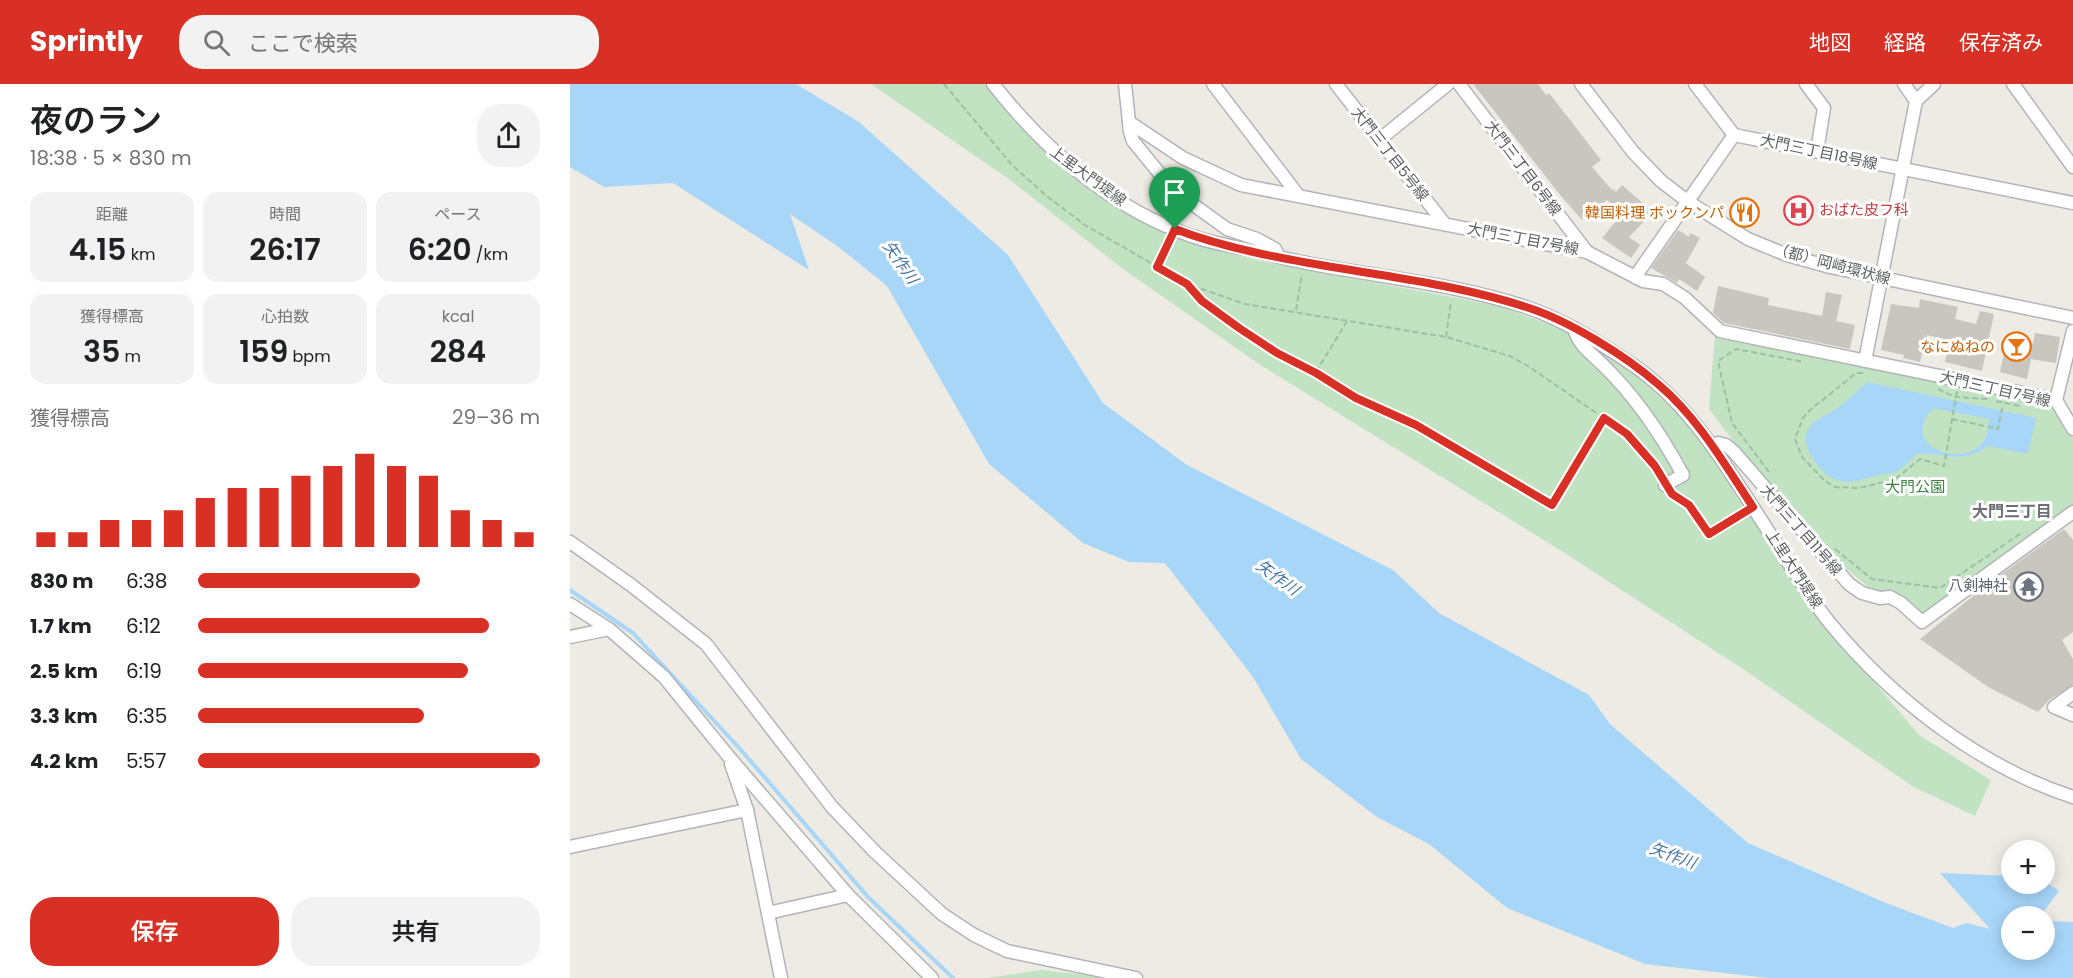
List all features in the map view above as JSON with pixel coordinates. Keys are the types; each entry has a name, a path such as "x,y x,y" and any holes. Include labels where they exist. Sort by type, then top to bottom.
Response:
{"street":[{"name":"上里大門堤線","path":"993,84 1017,115 1047,146 1087,179 1136,210 1175,229 1203,240 1304,263 1452,289 1526,307 1574,328 1630,363 1660,385 1713,446 1828,621 1895,694 1973,749 2014,773 2073,797"},
{"path":"1125,84 1133,141 1173,190 1227,229 1257,239 1275,249 1279,256"},
{"path":"1213,84 1298,195"},
{"name":"大門三丁目5号線","path":"1336,84 1444,223"},
{"path":"1379,140 1448,84"},
{"name":"大門三丁目6号線","path":"1460,84 1587,252"},
{"name":"（都）岡崎環状線","path":"1581,84 1632,152 1661,181 1687,201 1748,239 1787,255 1881,278 2073,318"},
{"path":"1635,277 1734,135 1695,84"},
{"path":"1806,84 1824,108 1816,151"},
{"path":"1904,84 1916,102"},
{"path":"1864,367 1916,102 1934,84"},
{"path":"2013,84 2073,167"},
{"name":"大門三丁目7号線","path":"1129,122 1183,158 1241,184 1587,252 1643,281 1663,284 1685,298 1720,331 1864,367 2056,400 2073,429"},
{"name":"大門三丁目18号線","path":"1734,135 2073,203"},
{"path":"1574,328 1576,337 1582,345 1619,380 1663,438 1683,475 1665,485"},
{"path":"2056,400 2073,331"},
{"name":"大門三丁目11号線","path":"1713,446 1718,443 1726,445 1734,452 1849,584 1862,593 1880,598 1890,597 1901,603 1922,622 2073,512"},
{"path":"570,542 631,585 706,644 832,807 875,852 942,914 974,935 1007,951 1136,978"},
{"path":"570,604 609,629 664,677 729,757 848,895 932,978"},
{"path":"570,637 609,629"},
{"path":"2073,693 2054,707 2073,715"},
{"path":"729,757 747,810 781,978"},
{"path":"570,847 747,810"},
{"path":"768,913 848,895"}],"path":[{"path":"950,84 945,86 1012,165 1048,197 1085,225 1187,284 1245,304 1446,337 1510,356 1627,434 1655,466 1672,494 1689,505 1709,534 1753,507"},
{"path":"1157,267 1175,229"},
{"path":"1296,311 1304,263"},
{"path":"1187,284 1202,301 1277,353 1316,373 1356,398 1416,425 1552,505 1604,418"},
{"path":"1446,337 1452,289"},
{"path":"1316,373 1347,321"},
{"path":"1770,474 1732,423 1718,360 1736,349 1804,362"},
{"path":"1864,367 1809,411 1803,418 1795,439 1802,457 1825,481 1835,487 1859,488 1898,477 1920,459 1944,466 1955,399"},
{"path":"1849,370 1872,374"},
{"path":"1936,388 1955,397 1991,399 2003,404 2023,406"},
{"path":"1952,419 1998,429 2003,404"},
{"path":"1833,547 1872,579 1940,588 2026,530"}],"green space":[{"path":"871,84 985,84 1013,118 1044,150 1069,171 1096,192 1177,236 1217,250 1260,261 1500,306 1559,328 1588,342 1630,369 1684,420 1718,464 1797,590 1812,603 1825,624 1919,735 1991,780 1975,816 1912,786 1743,669 1560,550 1262,366 1123,269 1010,180"},
{"name":"大門公園","path":"1715,333 1722,338 2054,406 2073,438 2073,506 1921,615 1900,596 1887,590 1879,593 1873,591 1823,549 1772,492 1709,409"},
{"path":"1042,970 1111,978 986,978"}],"water":[{"name":"矢作川","path":"570,84 796,84 859,122 1008,255 1103,403 1187,465 1393,570 1439,613 1589,695 1610,724 1748,843 1886,903 1953,928 1966,923 1990,929 1940,873 2001,876 2001,894 2055,894 2055,888 2059,891 2048,906 2001,906 2001,960 2055,960 2055,921 2073,922 2073,978 1768,978 1645,964 1507,908 1429,844 1377,817 1301,759 1253,677 1165,563 1129,562 1083,543 989,464 887,286 840,248 790,214 809,270 673,183 604,187 570,167"},
{"path":"1867,382 2036,418 2028,454 1988,446 1970,455 1917,454 1894,473 1849,482 1833,479 1819,467 1810,454 1806,441 1807,431 1816,421 1836,409","holes":["1933,408 1989,419 1984,441 1975,450 1963,454 1950,454 1938,450 1928,443 1923,434 1924,422"]}],"building":[{"path":"1473,84 1538,84 1546,95 1549,93 1601,160 1592,167 1612,190 1616,192 1622,185 1653,212 1629,237 1640,245 1631,258 1602,238 1622,214 1607,200 1582,220"},
{"path":"1678,230 1689,237 1690,233 1700,238 1686,263 1705,277 1697,291 1679,279 1677,283 1651,268"},
{"path":"1718,286 1769,298 1768,305 1822,316 1826,292 1842,295 1836,321 1855,325 1850,349 1724,323 1713,313"},
{"path":"1920,299 1958,307 1955,319 1976,324 1980,311 1994,314 1982,371 1945,362 1949,340 1927,335 1920,362 1903,358 1904,355 1881,350 1891,304 1919,308"},
{"path":"2035,333 2060,337 2056,363 2031,359 2027,379 2000,372 2007,339 2033,344"},
{"name":"八剣神社","path":"2064,529 2073,540 2073,632 2062,640 2073,659 2073,685 2049,700 2038,712 1988,687 1920,639 1984,587"}],"waterway":[{"path":"570,590 633,633 741,750 868,897 953,978"}],"place":[{"name":"おばた皮フ科","path":"1798,210"},
{"name":"韓国料理 ボックンパ","path":"1745,213"},
{"name":"なにぬねの","path":"2016,347"},
{"name":"八剣神社","path":"2029,586"}],"district":[{"name":"大門三丁目","path":"2012,511"}],"route":[{"path":"1175,229 1203,240 1304,263 1452,289 1526,307 1562,321 1630,363 1660,385 1713,446 1753,507 1709,534 1689,505 1672,494 1655,466 1627,434 1604,418 1552,505 1416,425 1356,398 1316,373 1277,353 1202,301 1187,284 1157,267 1175,229"}]}
